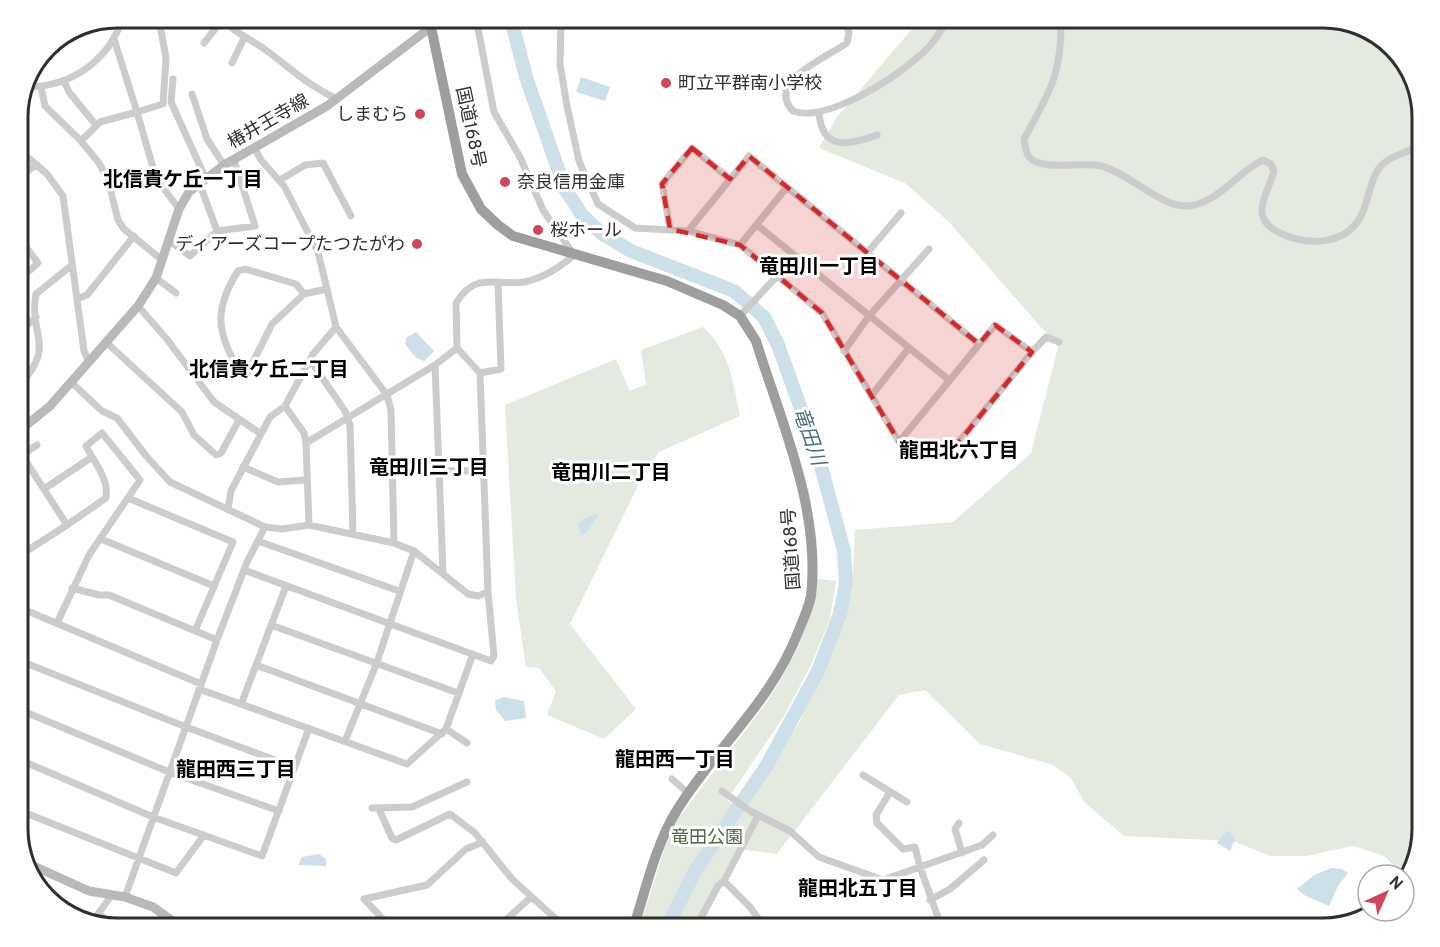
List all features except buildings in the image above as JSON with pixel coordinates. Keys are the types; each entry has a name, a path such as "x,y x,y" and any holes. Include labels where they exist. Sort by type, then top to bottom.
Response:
{"highway":[{"name":"国道168号","path":"434,28 462,174 481,208 513,236 667,281 744,313 756,341 807,508 811,547 811,598 789,655 772,687 689,794 666,831 637,918"}],"main road":[{"name":"椿井王寺線","path":"29,422 50,406 138,306 156,278 179,209 189,192 224,165 255,149 337,99 429,28"},
{"path":"39,871 89,891 125,897 153,907 168,918"}],"street":[{"path":"35,87 64,81 86,71 114,39 119,28"},
{"path":"81,141 96,125 163,104 166,58 161,28"},
{"path":"204,43 216,28"},
{"path":"232,28 244,38 262,47 310,87 337,99"},
{"path":"244,570 491,661 494,656 488,592 480,373 457,348 456,303 463,292 472,285 483,281 525,281 540,277 557,270 574,255 543,210 520,157 494,112 478,28"},
{"path":"561,28 560,64 565,95 579,160 598,204 635,228 688,231 740,245 822,312 899,442 917,456 954,448 1046,337 1059,342"},
{"path":"847,28 849,32 846,43 792,78 785,88 785,102 793,111 819,113 873,89 904,68 934,41 942,28"},
{"path":"1061,28 1062,45 1055,83 1024,140 1029,156 1040,165 1103,166 1183,206 1198,203 1222,191 1263,160 1271,164 1274,171 1261,202 1262,217 1273,230 1286,236 1318,242 1343,234 1361,218 1379,169 1392,157 1412,150"},
{"path":"232,63 244,38"},
{"path":"114,39 156,178 179,209"},
{"path":"173,79 171,102 202,180 217,231"},
{"path":"64,81 69,92 96,125"},
{"path":"41,87 45,106 81,141 108,180 118,220 162,260"},
{"path":"192,94 207,139 224,165"},
{"path":"819,113 820,124 830,140 841,144 858,142 877,135"},
{"path":"670,229 662,184 692,148 730,179"},
{"path":"255,149 261,160 280,180 318,252 336,327 387,395 391,410 394,543"},
{"path":"688,231 749,156 978,344"},
{"path":"29,159 47,174 63,196 84,351 89,362"},
{"path":"168,240 190,256 217,231 255,226 234,160"},
{"path":"280,180 305,165 323,163 351,216"},
{"path":"29,170 36,165"},
{"path":"740,245 787,187"},
{"path":"867,253 901,213"},
{"path":"757,225 949,380"},
{"path":"77,298 87,295 134,236"},
{"path":"844,351 869,316 929,249"},
{"path":"29,251 38,263 29,271"},
{"path":"29,373 38,362 40,348 36,294 72,265"},
{"path":"304,294 296,284 245,269 238,271 224,296 222,340 240,372 248,372 272,324 304,294 327,289"},
{"path":"744,313 777,276"},
{"path":"156,278 176,293"},
{"path":"480,373 501,369 498,282"},
{"path":"138,306 166,338 214,402 261,434"},
{"path":"29,323 36,317"},
{"path":"899,442 995,325 1032,352"},
{"path":"228,509 231,491 270,417 285,406 310,360 323,340 336,327"},
{"path":"107,343 182,411 194,435 216,455 221,453 239,420"},
{"path":"306,443 435,365 457,348"},
{"path":"871,396 909,348"},
{"path":"310,360 348,419 353,534"},
{"path":"435,365 443,572"},
{"path":"71,382 102,411 117,418 147,457 171,482 266,527 282,529 309,525 394,543 414,551 468,594 478,596 488,592"},
{"path":"285,406 304,433 309,525"},
{"path":"29,550 106,498 108,486 86,446 102,433 140,480 101,538 72,588 57,623"},
{"path":"29,448 37,445"},
{"path":"44,489 92,457"},
{"path":"29,466 67,525"},
{"path":"243,467 278,482 306,480"},
{"path":"392,470 483,471"},
{"path":"128,498 233,543 195,631"},
{"path":"125,897 217,640 244,570 266,527"},
{"path":"101,538 214,586"},
{"path":"258,541 399,591"},
{"path":"345,741 376,665 414,551"},
{"path":"242,702 286,586"},
{"path":"72,588 99,595 109,595 217,640"},
{"path":"29,612 200,686 407,764 444,731 473,654"},
{"path":"271,626 458,693"},
{"path":"29,664 294,767"},
{"path":"256,665 361,704 444,731 467,743"},
{"path":"29,714 169,772 279,811"},
{"path":"29,764 153,817 262,856 309,728"},
{"path":"863,775 907,802"},
{"path":"672,779 689,794"},
{"path":"467,782 412,807 375,808 392,838 396,840 450,814 483,842 512,879 555,918"},
{"path":"722,791 758,816 790,831 814,854 865,872 875,879 883,879 962,853 982,845 993,836"},
{"path":"890,792 876,815 877,823 903,849 915,847 930,900 938,918"},
{"path":"29,815 138,860 176,873 204,835"},
{"path":"701,918 718,886 724,881 758,816"},
{"path":"959,823 955,829 962,853"},
{"path":"382,918 364,899 427,885 466,849 483,842"},
{"path":"930,900 950,889 984,860"},
{"path":"724,881 758,918"},
{"path":"97,916 111,896"},
{"path":"508,918 531,897"}],"highlighted area":[{"path":"692,148 730,179 749,156 979,344 995,325 1032,352 954,448 917,455 899,442 822,313 740,245 670,229 662,184"}],"green space":[{"name":"竜田公園","path":"912,28 1322,28 1351,33 1372,43 1397,68 1407,89 1412,118 1412,830 1405,863 1391,863 1384,856 1353,846 1306,856 1270,856 1233,841 1124,836 1084,802 1071,778 1053,765 980,744 925,690 899,695 777,854 739,849 697,918 642,918 665,847 677,820 766,703 799,645 814,602 817,579 836,581 830,619 811,665 784,716 727,800 743,812 800,721 852,590 855,530 953,522 1031,453 1058,347 949,222 905,183 819,148 837,117"},
{"path":"703,327 712,336 725,357 740,416 659,452 638,486 570,624 636,709 604,739 547,715 556,691 539,668 526,667 516,599 505,405 616,359 630,391 646,384 641,350"}],"shaded area":[{"path":"581,77 610,87 605,101 576,92"},
{"path":"416,332 434,351 424,361 416,358 405,344 406,338"},
{"path":"596,513 598,516 587,532 582,535 577,523"},
{"path":"503,697 524,701 526,718 505,721 496,710 495,701"},
{"path":"1226,831 1231,833 1235,839 1230,851 1217,843"},
{"path":"319,854 326,859 326,866 298,865 302,857"},
{"path":"1331,868 1342,869 1348,873 1338,886 1329,906 1304,895 1297,889 1314,875"}],"waterway":[{"name":"竜田川","path":"513,28 526,77 565,189 582,215 601,233 631,251 734,291 764,317 778,345 819,459 844,551 846,583 840,614 818,671 767,765 695,871 672,918"}],"place":[{"name":"町立平群南小学校","path":"666,83"},
{"name":"しまむら","path":"420,114"},
{"name":"奈良信用金庫","path":"505,182"},
{"name":"桜ホール","path":"538,230"},
{"name":"ディアーズコープたつたがわ","path":"417,244"}],"district":[{"name":"北信貴ケ丘一丁目","path":"183,179"},
{"name":"竜田川一丁目","path":"819,266"},
{"name":"北信貴ケ丘二丁目","path":"269,369"},
{"name":"龍田北六丁目","path":"959,450"},
{"name":"竜田川三丁目","path":"429,467"},
{"name":"竜田川二丁目","path":"611,472"},
{"name":"龍田西一丁目","path":"675,759"},
{"name":"龍田西三丁目","path":"236,769"},
{"name":"龍田北五丁目","path":"858,888"}]}
